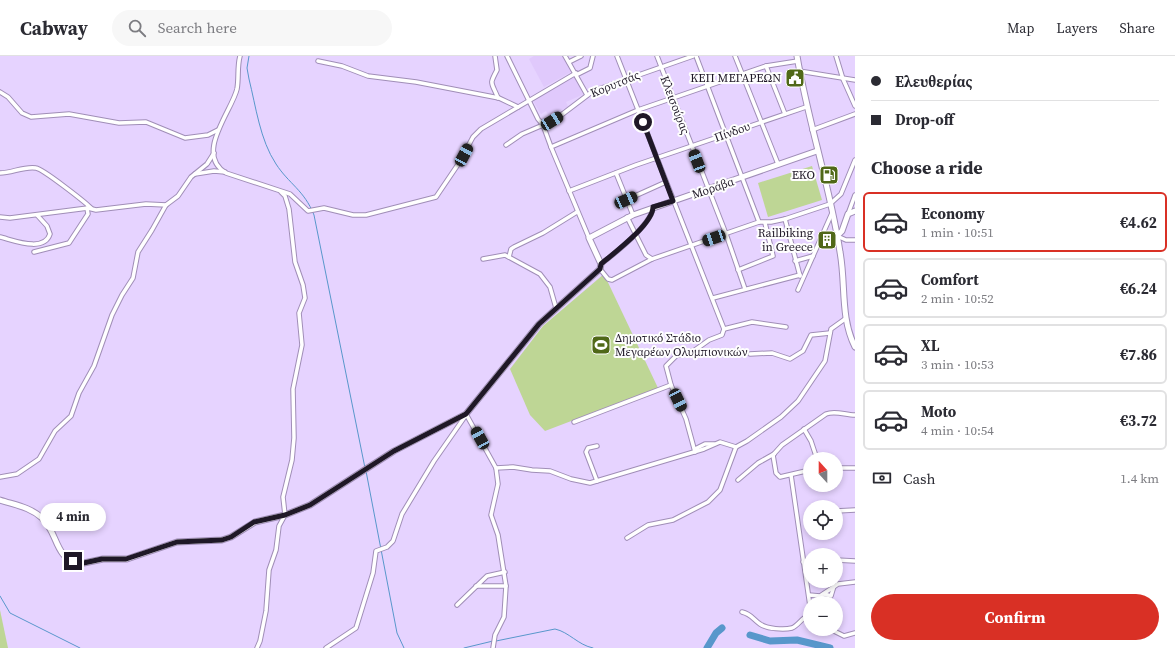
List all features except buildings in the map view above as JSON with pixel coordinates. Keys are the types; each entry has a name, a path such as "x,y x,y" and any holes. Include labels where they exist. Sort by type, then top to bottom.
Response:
{"street":[{"path":"226,172 219,166 214,153 215,141 218,129 237,91 237,67 240,56"},
{"path":"495,56 498,70 492,76 492,82 498,98"},
{"path":"506,56 538,119 544,125 551,148 600,267 608,279 612,280 652,259 759,222 765,223 785,219 830,204 841,194 855,160"},
{"path":"565,56 587,95"},
{"path":"568,62 581,56"},
{"path":"194,174 214,171 226,172 290,194 308,211 321,208 352,216 366,215 436,197 476,134 483,127 529,99 590,68 593,56"},
{"path":"617,56 690,246 713,298 724,329 723,334 720,337 709,340 695,350 676,356 666,366 671,386 682,409 695,451"},
{"name":"Κλεισούρας","path":"656,56 726,234 745,289"},
{"path":"694,56 726,134 759,222"},
{"name":"Κορυτσάς","path":"506,146 522,134 544,125 560,116 587,95 601,87 694,56"},
{"path":"735,56 778,164"},
{"path":"836,56 843,79 855,106"},
{"path":"551,148 638,110 766,66 797,59 806,107 818,151 837,236 842,268 845,318 855,347"},
{"path":"318,61 342,66 368,76 408,80 498,98 518,107"},
{"path":"766,66 785,114"},
{"path":"799,71 855,80"},
{"path":"0,92 8,97 22,113 30,117 70,114 119,123 146,122 188,138 208,135 218,129"},
{"name":"Πίνδου","path":"569,191 657,158 806,107"},
{"path":"812,130 855,114"},
{"name":"Μοράβα","path":"588,238 630,216 653,207 708,190 818,151"},
{"path":"0,477 17,474 39,459 55,431 71,416 79,393 94,366 112,315 133,278 138,252 166,205 178,196 194,174 207,164 214,153"},
{"path":"0,174 12,173 26,168 40,169 81,198 89,208 88,214 69,243 34,252"},
{"path":"616,173 636,233 646,255 652,259"},
{"path":"626,200 666,182"},
{"path":"257,648 260,641 266,611 269,570 276,550 279,526 285,515 283,497 292,460 294,438 293,389 302,345 299,313 305,296 295,262 294,237 289,210 285,196 281,191"},
{"path":"837,236 842,231 855,195"},
{"path":"0,217 10,218 89,208 100,210 149,204 166,205"},
{"path":"326,648 356,628 373,573 375,554 377,550 390,544 394,538 402,514 434,461 466,414 534,329 636,233 650,217 653,207"},
{"path":"848,214 855,211"},
{"path":"509,258 510,249 542,234 578,212"},
{"path":"798,290 832,213"},
{"path":"0,237 40,244 46,241 50,234 49,231 37,215"},
{"path":"785,219 801,281"},
{"path":"738,270 773,256 765,223"},
{"path":"837,236 846,240 855,240"},
{"path":"483,259 500,255 509,258 544,278 550,288 556,308"},
{"path":"795,261 813,256"},
{"path":"713,298 800,275"},
{"path":"627,538 648,525 673,520 708,502 720,490 736,447 781,417 798,401 825,361 830,334 836,325 845,318"},
{"path":"724,329 752,322 786,326"},
{"path":"750,354 772,353 785,358 794,358 803,352 811,335 830,334"},
{"path":"574,422 671,386"},
{"path":"738,480 754,466 774,454 782,445 830,412 855,415"},
{"path":"0,500 30,509 39,515 47,523 62,554 79,564 102,559 126,559 177,542 222,540 231,537 254,522 285,515 310,505 399,449 466,414"},
{"path":"466,414 496,468 498,484 491,515 498,535 506,586 504,617 495,635 493,648"},
{"path":"804,429 811,441 815,452"},
{"path":"496,468 513,467 550,471 590,483 723,442 736,447"},
{"path":"597,446 588,448 586,452 597,481"},
{"path":"774,454 777,476 783,478 803,472"},
{"path":"843,468 855,468"},
{"path":"791,475 803,562"},
{"path":"843,511 855,510"},
{"path":"843,560 855,561"},
{"path":"458,605 487,576 505,572"},
{"path":"808,588 809,595 820,596 824,594 831,596 834,586 840,583 855,582"},
{"path":"476,586 506,586"},
{"path":"742,612 750,614 763,626 784,628 794,627 803,619"},
{"path":"843,636 855,633"}],"shaded area":[{"path":"534,56 563,56 571,72 544,87 529,59"},
{"path":"575,76 584,94 566,102 568,107 549,116 546,111 541,114 532,99"}],"green space":[{"path":"812,166 822,200 768,217 758,183"},
{"path":"604,274 658,388 545,431 530,415 510,369 543,326"},
{"path":"0,610 8,648 0,648"}],"waterway":[{"path":"249,56 247,68 249,79 259,123 266,145 276,164 306,199 314,215 365,468"},
{"path":"366,471 397,633 404,648"},
{"path":"0,596 10,613 80,648"},
{"path":"707,648 716,633 722,628"},
{"path":"496,641 555,629 593,648"},
{"path":"750,635 770,641 797,640 830,648"},
{"path":"464,648 493,641"}],"place":[{"name":"ΚΕΠ ΜΕΓΑΡΕΩΝ","path":"795,78"},
{"name":"EKO","path":"829,175"},
{"name":"Railbiking in Greece","path":"827,240"},
{"name":"Δημοτικό Στάδιο Μεγαρέων Ολυμπιονικών","path":"601,345"}],"route":[{"path":"73,561 79,564 102,559 126,559 177,542 199,542 227,539 251,523 285,515 310,505 394,451 466,414 478,402 534,329 600,269 601,264 646,223 652,214 653,207 673,201 643,122"}]}
